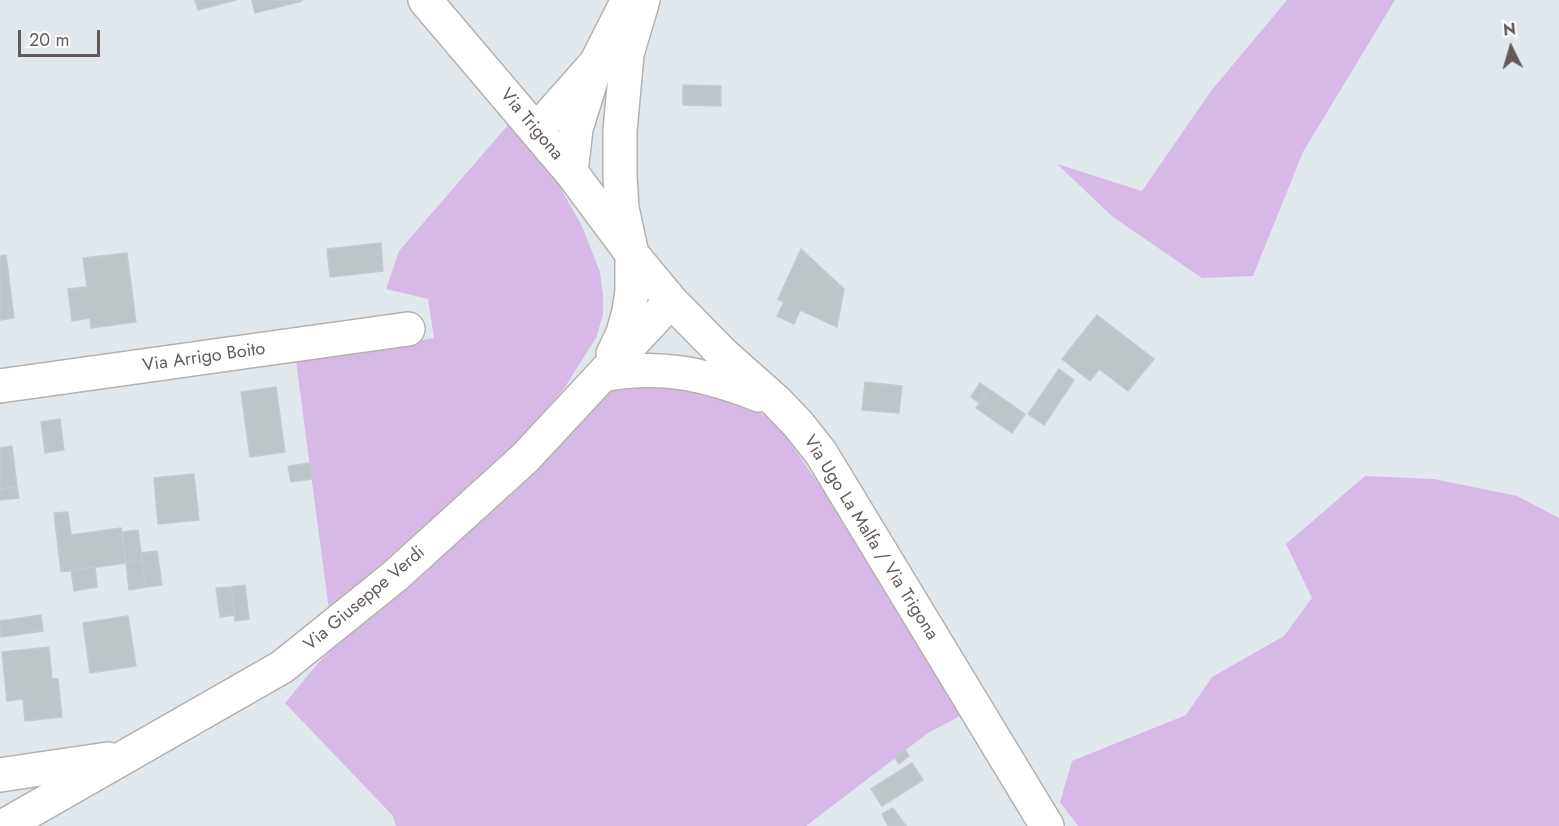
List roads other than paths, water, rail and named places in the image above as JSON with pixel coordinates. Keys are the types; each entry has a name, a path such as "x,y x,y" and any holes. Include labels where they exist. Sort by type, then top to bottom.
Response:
{"street":[{"name":"Via Trigona","path":"425,0 571,172 632,254"},
{"path":"571,172 576,129 596,63 628,0"},
{"path":"603,375 623,333 632,291 632,254 622,208 620,131 627,54 643,0"},
{"path":"536,131 596,63"},
{"path":"571,172 604,149 620,131"},
{"name":"Via Ugo La Malfa / Via Trigona","path":"632,254 671,301 723,354 798,423 821,453 1047,826"},
{"name":"Via Giuseppe Verdi","path":"58,780 128,756 282,667 395,576 525,458 671,301"},
{"name":"Via Arrigo Boito","path":"0,386 408,329"},
{"path":"603,375 627,370 675,371 724,381 776,401"},
{"path":"0,775 58,780"},
{"path":"4,826 58,780"}]}
